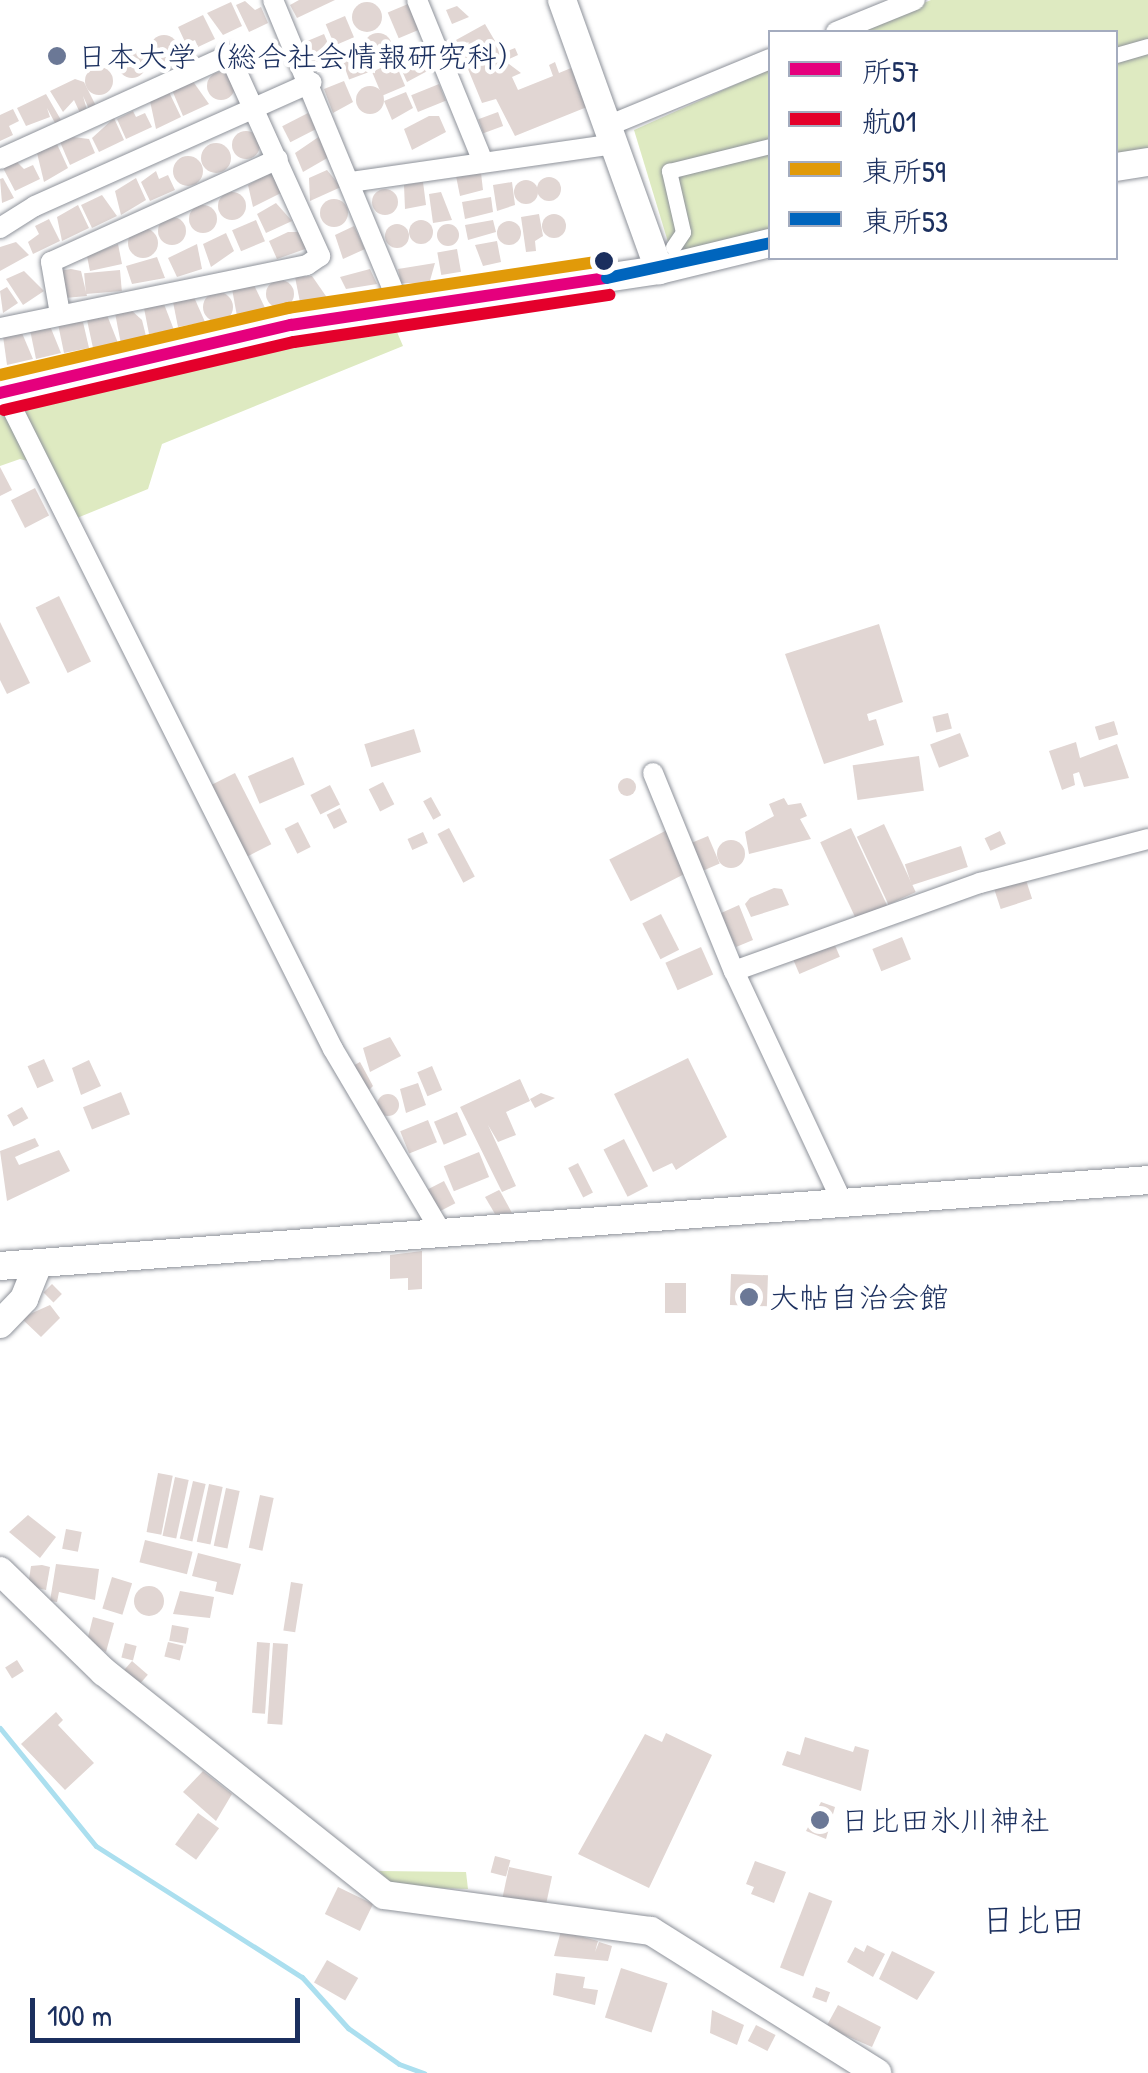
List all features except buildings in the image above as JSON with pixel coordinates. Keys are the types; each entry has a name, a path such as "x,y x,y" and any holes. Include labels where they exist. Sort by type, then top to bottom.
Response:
{"street":[{"path":"273,0 312,82 401,310"},
{"path":"417,0 483,162"},
{"path":"562,0 666,258"},
{"path":"841,30 915,0"},
{"path":"1118,54 1148,46"},
{"path":"0,160 229,55 256,107 320,256 307,265 0,328"},
{"path":"350,182 483,162 613,134 768,60"},
{"path":"0,228 35,206 312,82"},
{"path":"666,258 682,232 669,171 768,146"},
{"path":"60,314 51,262 278,159"},
{"path":"1118,167 1148,162"},
{"path":"442,1233 333,1049 2,393 291,325 401,310 666,258 768,243"},
{"path":"653,773 734,971 842,1202"},
{"path":"734,971 980,883 1148,839"},
{"path":"0,1266 37,1267 1148,1180"},
{"path":"0,1324 24,1298 37,1267"},
{"path":"0,1571 104,1672 384,1894 651,1931 877,2073"}],"green space":[{"path":"931,0 1148,0 1148,151 1118,157 1118,30 858,30"},
{"path":"768,70 768,233 683,253 668,242 634,130"},
{"path":"360,325 394,325 403,346 162,444 148,489 77,518 51,467 20,459 0,466 0,410"},
{"path":"379,1871 466,1872 468,1889 395,1887"}],"waterway":[{"path":"0,1728 96,1846 302,1977 348,2028 399,2064 424,2073"}],"transit line":[{"name":"東所53","path":"607,278 768,243"},
{"name":"東所59","path":"0,375 288,308 604,261"},
{"name":"所57","path":"0,393 291,325 607,278"},
{"name":"航01","path":"4,410 294,342 610,295"}],"place":[{"name":"日本大学（総合社会情報研究科）","path":"57,56"},
{"name":"大帖自治会館","path":"749,1297"},
{"name":"日比田氷川神社","path":"820,1820"}],"district":[{"name":"日比田","path":"1033,1920"}]}
